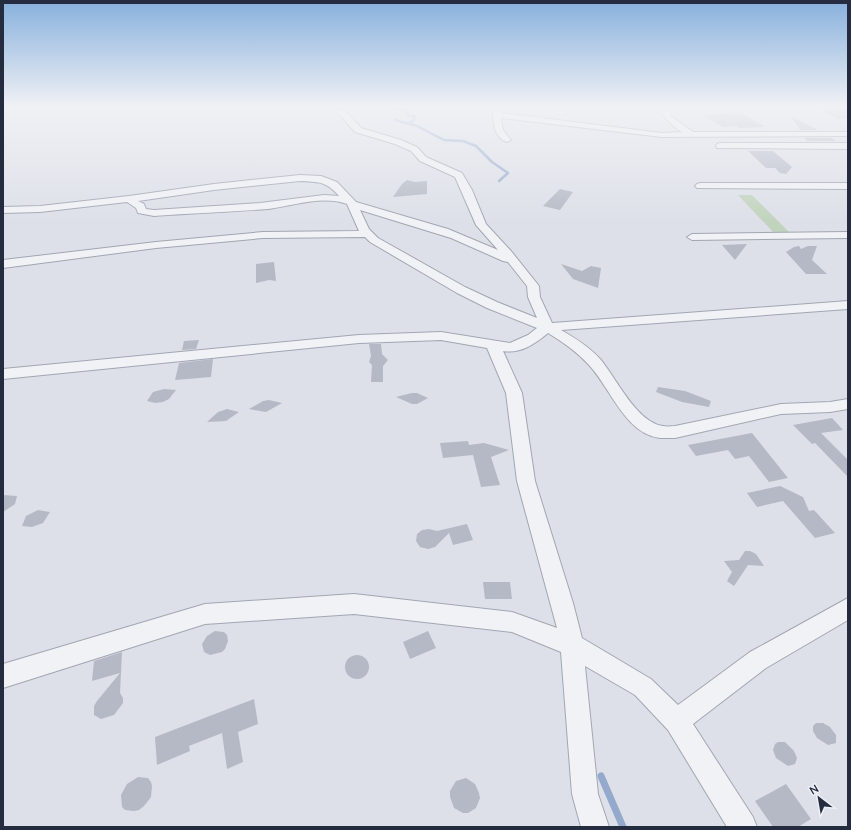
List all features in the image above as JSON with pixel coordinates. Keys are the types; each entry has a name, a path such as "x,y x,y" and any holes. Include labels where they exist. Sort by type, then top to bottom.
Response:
{"street":[{"path":"404,145 414,149 423,159 452,170 459,175 467,190 481,225 533,286 534,297 547,327"},
{"path":"709,146 848,146"},
{"path":"3,210 40,209 129,199 214,187 300,178 321,179 334,184 350,202 366,234"},
{"path":"700,186 848,186"},
{"path":"129,199 140,206 142,211 154,213 275,205 316,199 335,198 350,202 372,212 423,224 458,236 492,250 514,262"},
{"path":"3,264 156,245 263,235 366,234 461,290 492,305 547,327 575,344 595,362 629,411 643,424 659,432 675,432 781,409 830,407 848,404"},
{"path":"692,237 848,235"},
{"path":"831,305 848,318"},
{"path":"3,374 359,339 441,336 466,339 493,346 512,348 533,338 547,327 831,305 848,305"},
{"path":"493,346 514,393 526,481 562,603 572,644 584,794 595,827"},
{"path":"3,676 204,614 354,604 512,622 572,644 643,687 677,721 743,827"},
{"path":"677,721 758,660 848,608"}],"green space":[{"path":"738,195 752,195 791,234 775,234"}],"building":[{"path":"748,151 773,151 792,167 786,174 780,173 775,168 766,168"},
{"path":"407,180 415,182 427,181 427,194 393,197 402,184"},
{"path":"560,189 573,192 560,210 543,206"},
{"path":"747,244 735,260 722,245"},
{"path":"799,246 801,249 808,246 817,246 812,260 827,274 806,274 786,252"},
{"path":"274,262 276,281 269,280 256,283 256,264"},
{"path":"561,264 582,271 591,266 601,268 598,288 573,279"},
{"path":"199,340 196,349 182,350 184,341"},
{"path":"369,344 381,344 382,354 388,360 383,366 383,382 371,382 372,365 369,362 371,356"},
{"path":"213,359 211,377 175,380 179,363"},
{"path":"658,387 685,391 711,401 709,407 682,402 656,392"},
{"path":"164,389 176,390 169,399 163,402 155,403 147,401 153,392"},
{"path":"417,393 428,398 417,404 412,404 396,397"},
{"path":"269,400 282,403 266,412 249,409 263,401"},
{"path":"227,409 239,412 226,421 207,422 218,412"},
{"path":"832,418 843,430 821,433 848,460 848,477 815,443 812,444 793,425"},
{"path":"752,433 788,478 769,482 749,456 735,459 728,450 696,456 688,445"},
{"path":"468,441 469,445 484,443 509,450 491,457 500,485 481,487 473,455 443,458 440,443"},
{"path":"780,486 803,497 809,511 814,510 835,533 815,538 783,501 757,507 747,493"},
{"path":"3,495 17,496 15,504 3,512"},
{"path":"38,510 50,512 43,523 32,527 22,526 26,516"},
{"path":"467,524 473,540 453,545 449,533 435,547 428,549 420,547 416,541 417,534 422,530 429,529 437,531"},
{"path":"745,551 750,551 756,554 764,566 748,565 734,586 727,581 732,572 724,561 739,560"},
{"path":"483,582 510,582 512,599 485,599"},
{"path":"215,631 224,632 227,635 228,641 222,652 210,655 204,652 202,644 207,636"},
{"path":"428,631 436,648 410,659 403,642"},
{"path":"122,652 120,693 123,698 123,703 114,715 101,719 94,715 94,706 120,673 92,681 94,661"},
{"path":"357,655 365,659 369,667 365,675 357,679 349,675 345,667 349,659"},
{"path":"254,699 258,724 238,732 243,762 227,769 222,733 189,746 190,751 157,765 155,737"},
{"path":"816,723 823,723 830,727 836,735 836,743 828,745 817,738 813,731 813,726"},
{"path":"778,742 785,742 794,751 797,758 795,764 788,766 776,758 773,750 775,744"},
{"path":"138,777 148,778 151,782 151,797 139,810 125,810 122,807 121,795 127,784"},
{"path":"466,778 475,784 480,798 476,808 468,813 463,813 454,808 450,797 450,791 456,781"},
{"path":"786,784 811,819 798,827 773,827 755,801"}],"waterway":[{"path":"473,145 476,146 492,162 508,173 499,181"},
{"path":"601,776 623,827"}]}
